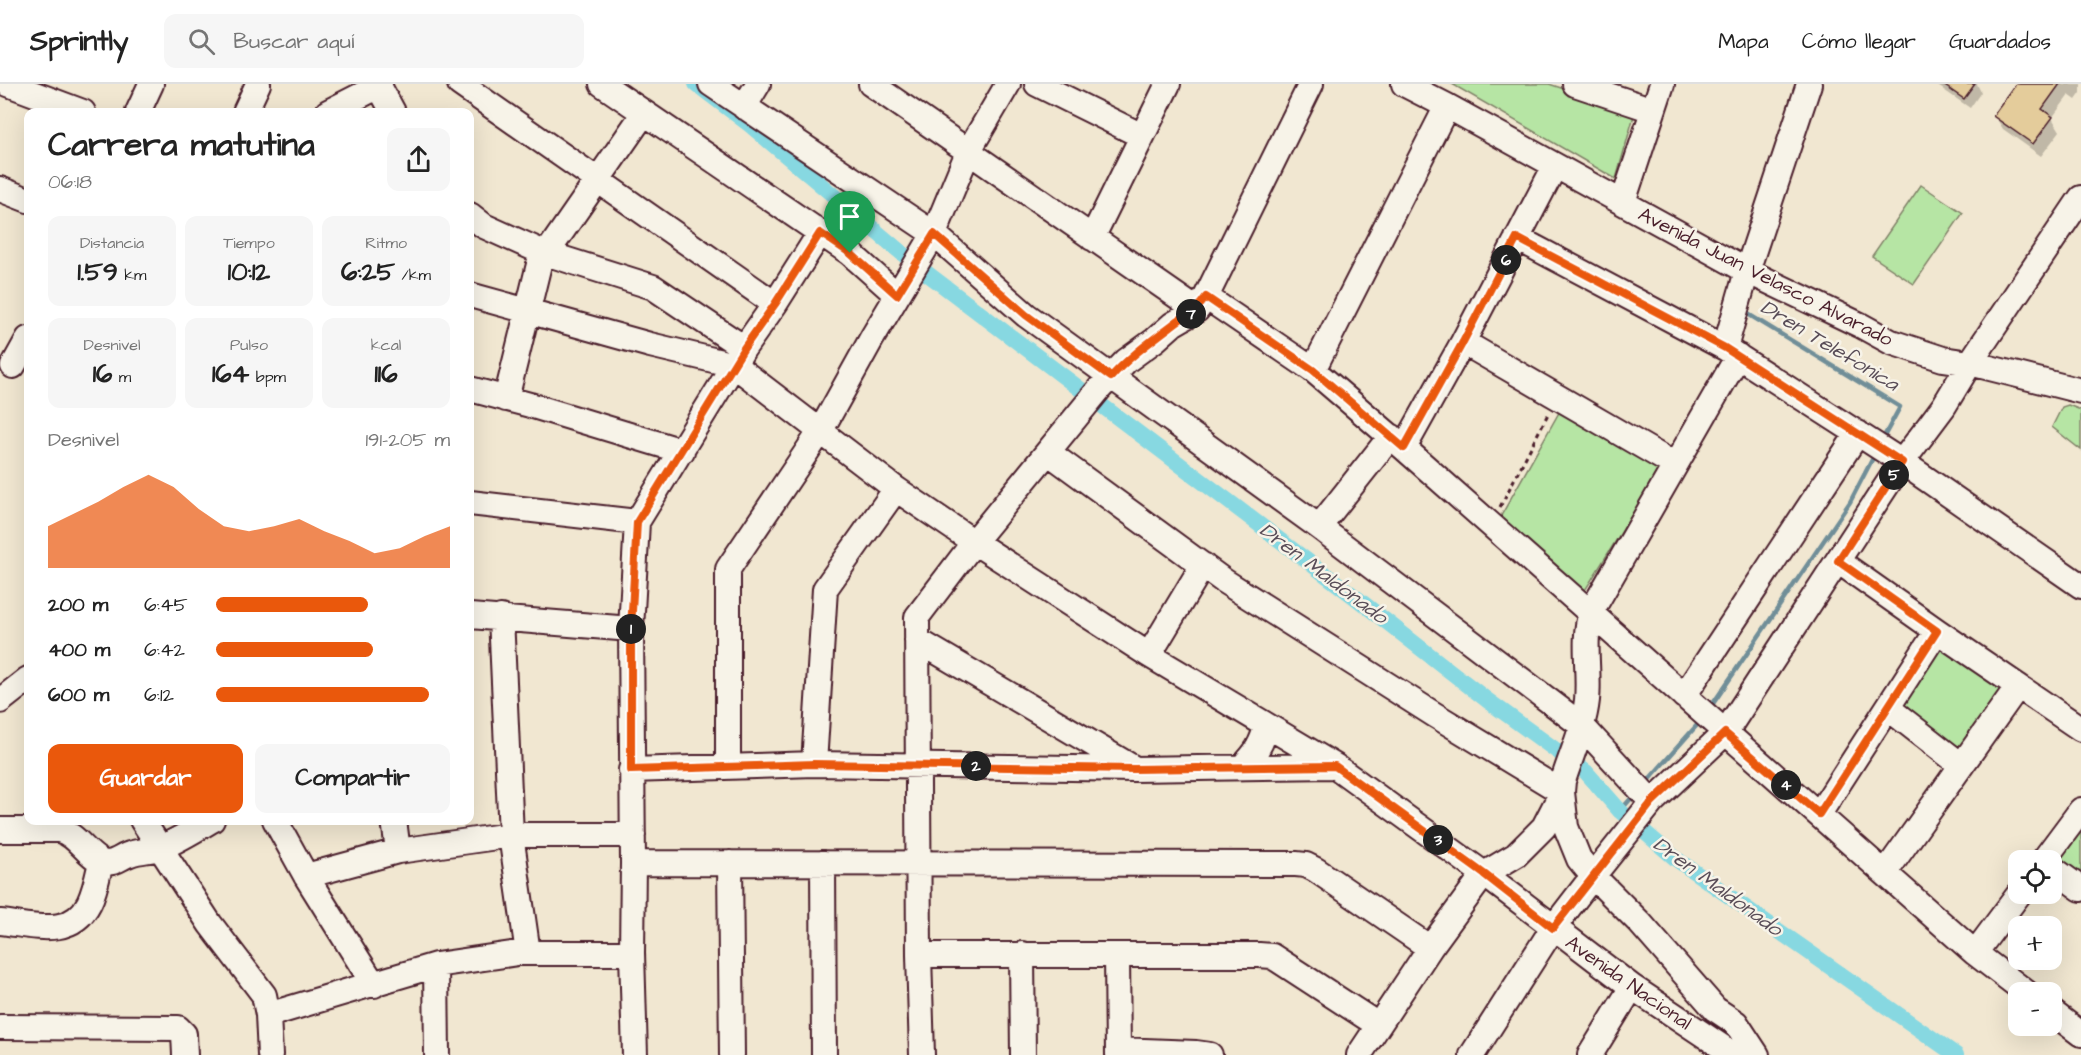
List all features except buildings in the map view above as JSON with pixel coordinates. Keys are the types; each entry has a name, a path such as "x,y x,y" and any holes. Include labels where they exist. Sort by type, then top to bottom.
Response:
{"street":[{"path":"8,84 72,108"},
{"path":"140,108 151,84"},
{"path":"247,108 258,84"},
{"path":"460,84 775,304"},
{"path":"602,84 850,253 897,295"},
{"path":"711,84 934,234 1106,382 1320,526 1579,733 1652,802"},
{"path":"744,107 758,84"},
{"path":"871,84 1092,238 1313,370 1398,442 1975,953 2013,982"},
{"path":"728,766 728,569 820,432 934,234 968,152 1008,84"},
{"path":"1037,84 1142,136"},
{"path":"1092,238 1168,84"},
{"path":"922,1055 916,617 974,542 1106,382 1126,361 1202,304 1311,84"},
{"name":"Avenida Juan Velasco Alvarado","path":"1404,84 1438,96 1555,166 1748,271 1891,342 1943,359 1970,363 2081,391"},
{"path":"1575,84 1653,110"},
{"path":"1623,202 1662,84"},
{"path":"1359,1055 1430,948 1484,874 1516,855 1544,827 1562,792 1587,702 1586,633 1591,612 1675,465 1732,352 1748,271 1809,84"},
{"path":"336,108 380,85 391,108"},
{"path":"1313,370 1438,96"},
{"path":"506,399 545,252 644,113"},
{"path":"1320,526 1398,442 1463,342 1555,166"},
{"path":"0,189 24,198"},
{"path":"1472,1055 1553,928 1593,876 1652,802 1725,733 1902,462 1944,406 1970,363 2081,198"},
{"name":"Avenida Nacional","path":"474,218 484,226 545,252 653,287 739,357 820,432 896,489 1149,655 1335,766 1484,874 1632,987 1733,1055"},
{"path":"635,1055 632,953 631,629 637,522 739,357 820,233"},
{"path":"1517,238 1732,352 1902,462 2081,586"},
{"path":"474,296 528,312 739,357"},
{"path":"1463,342 1675,465"},
{"path":"13,366 24,346"},
{"path":"474,390 682,451"},
{"path":"1684,696 1858,433"},
{"path":"1049,453 1224,580 1358,667 1562,792"},
{"path":"814,764 825,589 896,489"},
{"path":"474,503 637,522"},
{"path":"1838,561 2081,729"},
{"path":"1149,655 1203,565"},
{"path":"474,616 631,629"},
{"path":"501,617 511,835 528,953"},
{"path":"1819,814 1937,631"},
{"path":"917,640 1134,769"},
{"path":"0,702 24,682"},
{"path":"1885,873 2018,686"},
{"path":"0,702 24,702"},
{"path":"1888,708 1961,765"},
{"path":"1242,767 1254,755 1263,740 1266,725"},
{"path":"631,770 814,764 1134,769 1335,766"},
{"path":"1562,792 1566,827 1579,859 1640,922 1715,1009 1736,1023 1757,1055"},
{"path":"2051,850 2081,810"},
{"path":"145,825 210,924 264,995 268,1015 270,1055"},
{"path":"0,830 66,832 101,862 108,863 128,854 160,848 203,825"},
{"path":"278,825 306,876 374,985"},
{"path":"395,825 398,851"},
{"path":"306,876 398,851 511,835 633,835"},
{"path":"0,922 64,927 74,922 89,903 101,862"},
{"path":"633,863 1306,865 1430,948"},
{"path":"730,863 732,1055"},
{"path":"823,863 824,1055"},
{"path":"2062,875 2081,889"},
{"path":"1975,953 2012,904"},
{"path":"268,1015 436,965 528,953 632,953"},
{"path":"1022,954 1023,1055"},
{"path":"919,955 1272,956 1378,1025"},
{"path":"1117,955 1118,1052 1210,1055"},
{"path":"436,965 437,1055"},
{"path":"1590,1055 1632,987"},
{"path":"2062,1020 2081,1034"},
{"path":"0,1027 178,1028 184,1034 184,1055"}],"path":[{"path":"1491,524 1558,397"}],"green space":[{"path":"1452,84 1549,84 1635,112 1616,179"},
{"path":"1921,185 1963,213 1914,284 1872,256"},
{"path":"2068,405 2081,410 2081,450 2052,427 2062,407"},
{"path":"1561,409 1663,465 1584,592 1497,523"},
{"path":"1939,643 2007,690 1960,757 1899,705"},
{"path":"2081,826 2081,886 2062,872 2062,851"}],"waterway":[{"name":"Dren Maldonado","path":"696,84 750,125 916,265 1355,597 1487,700 1586,772 1620,811 1676,859 1956,1055"},
{"name":"Dren Telefonica","path":"1743,311 1900,407 1881,442"},
{"name":"Dren Telefonica","path":"1710,708 1850,502 1875,454"},
{"name":"Dren Telefonica","path":"1644,785 1698,724"},
{"name":"Dren Telefonica","path":"1620,811 1634,795"}],"route":[{"path":"820,233 850,253 897,295 934,234 1026,315 1111,377 1126,361 1173,324 1197,310 1206,297 1313,370 1404,448 1517,238 1725,348 1902,462 1838,561 1937,631 1819,814 1725,733 1652,802 1553,928 1484,874 1335,766 1134,769 814,764 631,770 631,629 637,522 744,348 820,233"}]}
